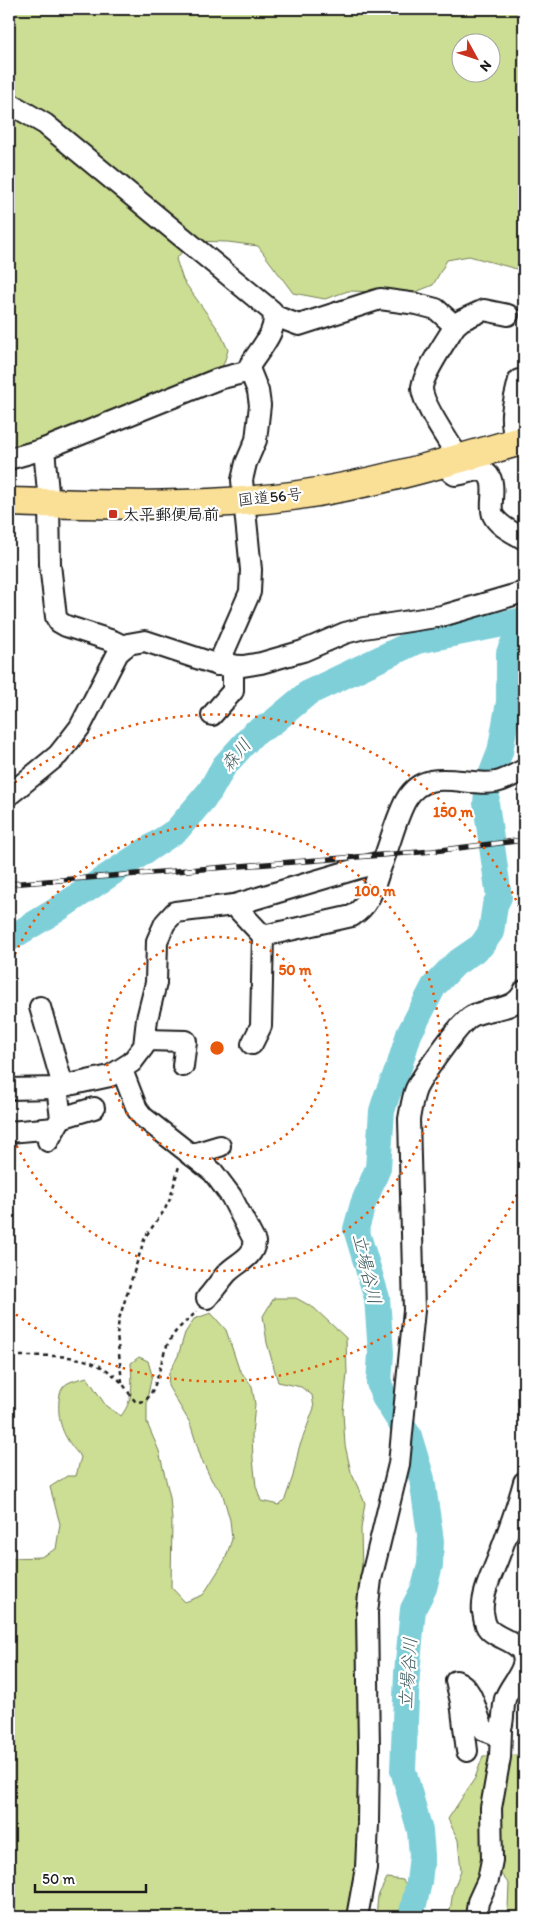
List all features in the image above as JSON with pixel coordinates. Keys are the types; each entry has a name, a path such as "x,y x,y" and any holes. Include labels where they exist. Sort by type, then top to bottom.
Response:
{"highway":[{"name":"国道56号","path":"9,502 202,504 244,500 326,490 382,479 520,441"}],"street":[{"path":"9,103 45,124 272,311 275,316 275,325 250,365 260,405 256,440 246,463 242,480 252,570 250,592 225,665 233,691 212,715"},
{"path":"275,316 299,325 380,300 417,304 436,309 455,326"},
{"path":"508,316 484,310 462,320 455,326 424,380 422,388 453,460 451,472 455,475 479,470 486,474 492,486 492,515 500,524 524,539"},
{"path":"9,459 44,450 218,379 250,371"},
{"path":"519,380 510,414 510,422 520,441"},
{"path":"44,450 49,503 50,564 56,618 66,626 113,641 124,647"},
{"path":"9,795 58,755 70,740 80,727 118,653 128,644 145,641 225,665 244,666 270,661 303,651 345,633 364,628 442,616 524,592"},
{"path":"263,936 352,916 362,910 369,901 406,800 414,789 424,781 496,782 524,770"},
{"path":"9,1089 60,1087 110,1076 132,1062 140,1053 145,1040 147,1019 156,983 157,941 165,923 175,912 234,905 383,861"},
{"path":"234,905 263,936 261,1026 252,1044"},
{"path":"357,1917 366,1868 368,1832 367,1612 371,1579 400,1464 414,1310 409,1119 412,1102 416,1089 423,1077 459,1027 470,1017 515,1004 524,990"},
{"path":"40,1006 60,1087 54,1129"},
{"path":"145,1040 186,1041 183,1066"},
{"path":"122,1070 137,1109 143,1117 213,1172 223,1183 252,1232 255,1242 254,1249 250,1255 227,1274 207,1298"},
{"path":"9,1132 54,1129 94,1108"},
{"path":"190,1155 220,1146"},
{"path":"476,1917 478,1902 488,1880 492,1860 491,1808 500,1757 502,1710 506,1696 523,1664 522,1653 516,1645 487,1627 483,1608 487,1587 519,1501 524,1482"},
{"path":"466,1751 461,1702 456,1682 464,1686 472,1699 484,1730 497,1735 501,1731"}],"path":[{"path":"122,1383 117,1334 119,1318 145,1237 164,1211 170,1199 178,1168 184,1159 190,1155"},
{"path":"20,1356 74,1356 90,1361 122,1383 136,1402 145,1401 152,1394 160,1364 170,1338 192,1317 207,1298"}],"green space":[{"path":"9,9 524,9 524,271 469,256 447,260 433,285 413,293 348,291 325,299 293,293 258,246 228,242 191,241 176,259 183,280 220,332 228,350 224,363 208,390 34,444 9,449"},
{"path":"274,1298 296,1298 314,1308 346,1338 347,1374 343,1412 345,1445 351,1472 365,1503 361,1529 362,1576 356,1614 359,1818 355,1865 346,1917 9,1917 9,1558 41,1557 56,1549 60,1524 50,1487 67,1476 76,1476 81,1457 66,1438 63,1431 59,1417 61,1390 68,1383 87,1377 106,1406 121,1416 130,1397 132,1385 131,1363 139,1357 148,1361 152,1375 147,1399 147,1423 159,1451 170,1497 172,1520 171,1587 185,1602 203,1595 225,1560 232,1539 230,1520 222,1492 212,1481 201,1458 190,1423 168,1386 169,1373 178,1356 185,1333 194,1319 211,1313 226,1330 239,1369 252,1386 255,1404 252,1435 253,1459 256,1486 261,1501 279,1505 285,1499 293,1476 299,1448 314,1408 312,1395 301,1387 278,1382 267,1343 263,1316"},
{"path":"524,1749 524,1917 504,1917 508,1908 509,1884 500,1873 470,1911 463,1915 450,1911 453,1891 461,1870 458,1840 448,1819 475,1778 483,1756 519,1755"},
{"path":"387,1878 403,1880 421,1907 424,1917 376,1917 378,1896"}],"waterway":[{"name":"森川","path":"9,939 55,911 177,830 210,791 224,766 254,733 271,724 308,693 417,641 524,620"},
{"name":"立場谷川","path":"411,1917 419,1882 422,1855 420,1831 403,1770 407,1673 413,1609 424,1588 430,1565 431,1541 422,1479 409,1436 384,1397 379,1383 381,1353 377,1298 356,1229 363,1204 378,1168 382,1111 409,1034 434,986 455,964 481,946 491,932 495,905 499,897 486,803 488,783 500,752 509,702 509,653 523,621"}],"railway":[{"path":"9,884 433,851 524,840"}],"place":[{"name":"大平郵便局前","path":"113,514"}]}
